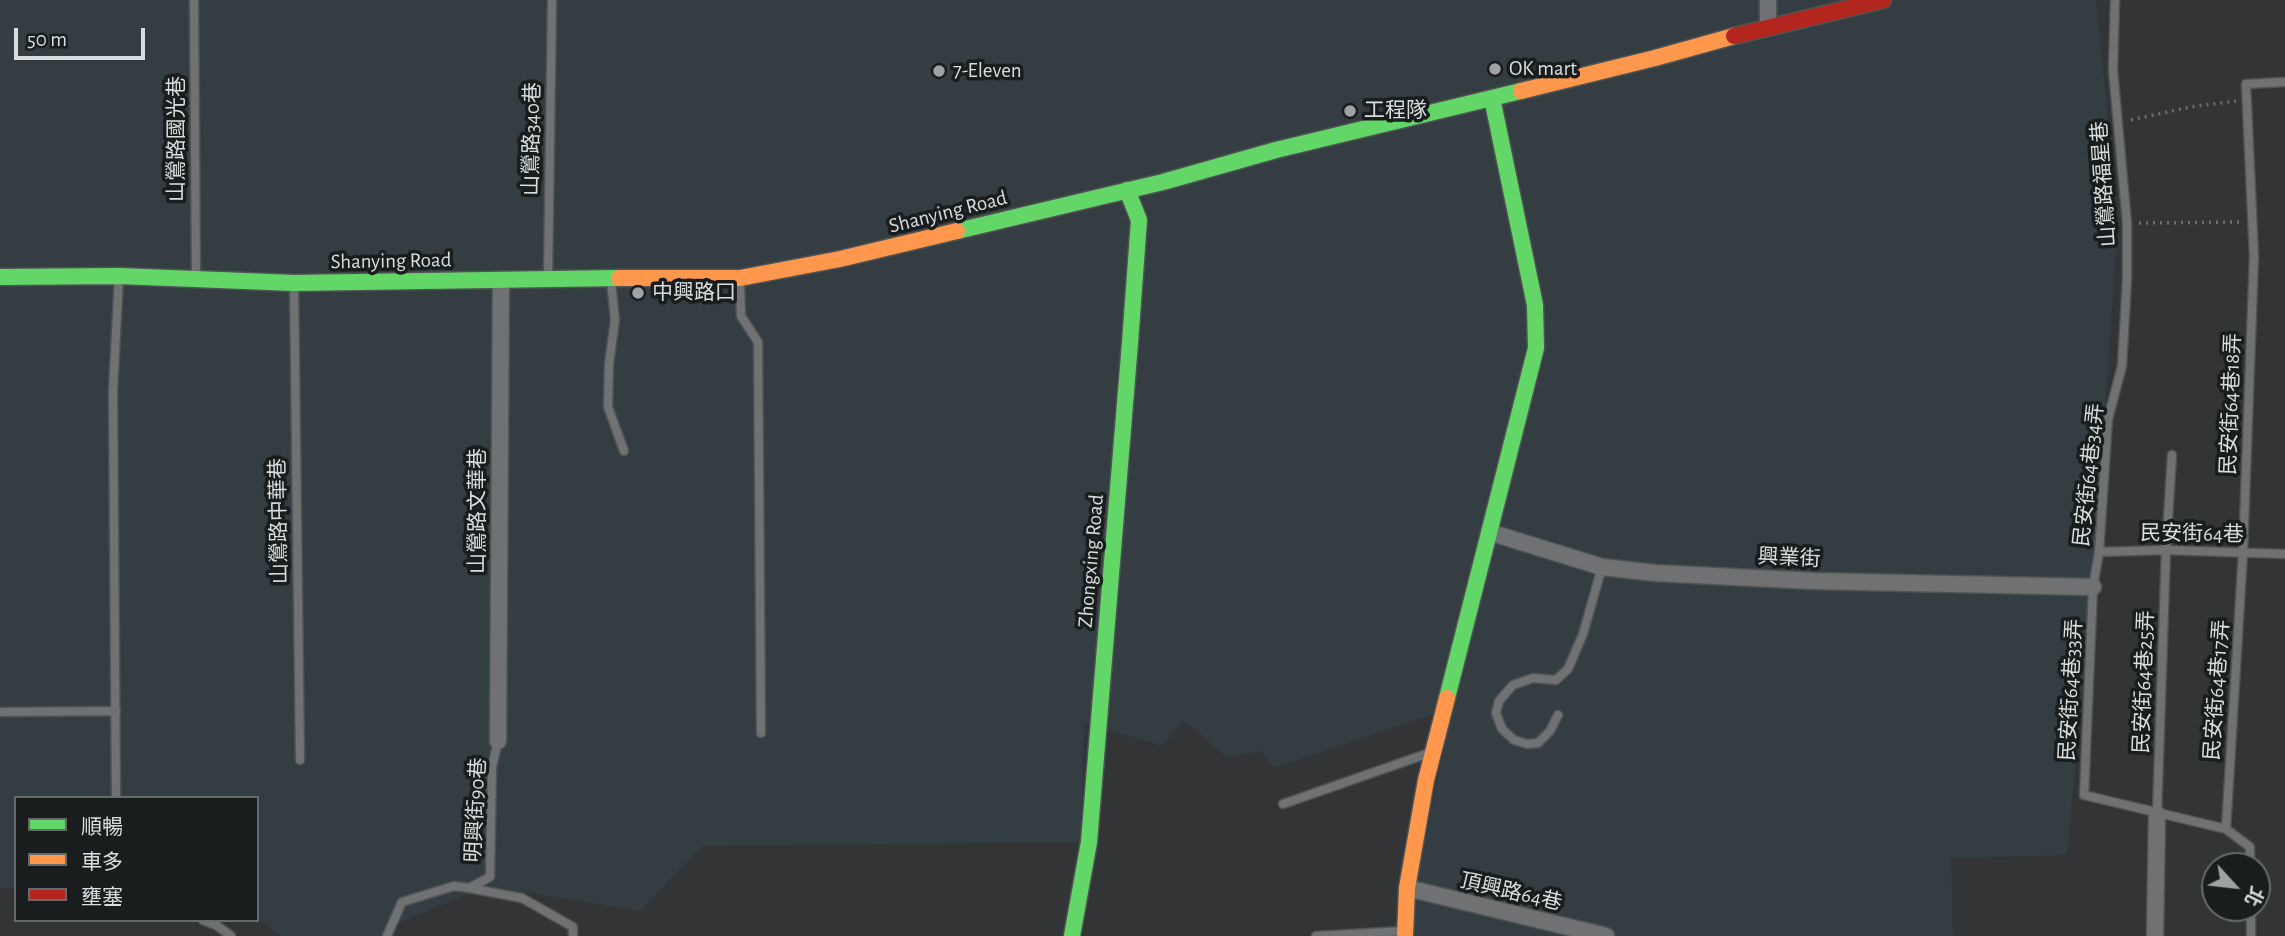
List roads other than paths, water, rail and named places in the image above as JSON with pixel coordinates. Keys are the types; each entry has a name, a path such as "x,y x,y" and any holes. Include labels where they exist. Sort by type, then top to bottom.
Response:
{"street":[{"path":"1768,0 1768,26"},
{"name":"Shanying Road","path":"0,277 119,276 294,283 740,278 840,260 1655,58 1768,26 1882,0"},
{"path":"1404,934 1406,888 1426,780 1536,348 1535,305 1492,98"},
{"name":"Zhongxing Road","path":"1072,936 1089,842 1130,343 1139,220 1127,190"},
{"name":"山鶯路文華巷","path":"498,741 500,280"},
{"name":"興業街","path":"1489,532 1602,567 1655,573 2093,587"},
{"path":"2155,936 2157,814"},
{"name":"頂興路64巷","path":"1406,888 1606,936"}],"lane":[{"name":"山鶯路國光巷","path":"194,0 196,278"},
{"name":"山鶯路340巷","path":"548,279 552,0"},
{"name":"山鶯路福星巷","path":"2115,0 2113,70 2127,223 2122,366"},
{"name":"民安街64巷18弄","path":"2243,552 2254,257 2246,84 2285,82"},
{"path":"116,796 113,391 119,276"},
{"path":"611,278 615,320 609,364 608,407 624,451"},
{"path":"740,278 741,316 758,342 761,733"},
{"name":"山鶯路中華巷","path":"294,283 299,760"},
{"name":"民安街64巷34弄","path":"2093,587 2099,552 2108,419 2122,366"},
{"name":"民安街64巷25弄","path":"2157,814 2172,455"},
{"name":"民安街64巷","path":"2099,552 2166,550 2285,554"},
{"name":"民安街64巷17弄","path":"2226,829 2243,552"},
{"path":"1558,715 1550,731 1538,743 1527,744 1514,740 1502,729 1496,713 1499,701 1513,684 1533,678 1556,680 1568,669 1583,634 1602,567"},
{"name":"民安街64巷33弄","path":"2093,587 2084,795 2157,814"},
{"path":"0,712 116,711"},
{"name":"明興街90巷","path":"387,936 402,902 454,886 469,888 490,877 492,767 498,741"},
{"path":"1283,804 1434,751"},
{"path":"2157,814 2226,829 2250,847 2250,852"},
{"path":"469,888 522,898 573,927 573,936"},
{"path":"208,922 231,936"},
{"path":"1316,936 1404,934"}],"place":[{"name":"OK mart","path":"1495,69"},
{"name":"7-Eleven","path":"939,71"},
{"name":"工程隊","path":"1350,111"},
{"name":"中興路口","path":"638,293"}]}
